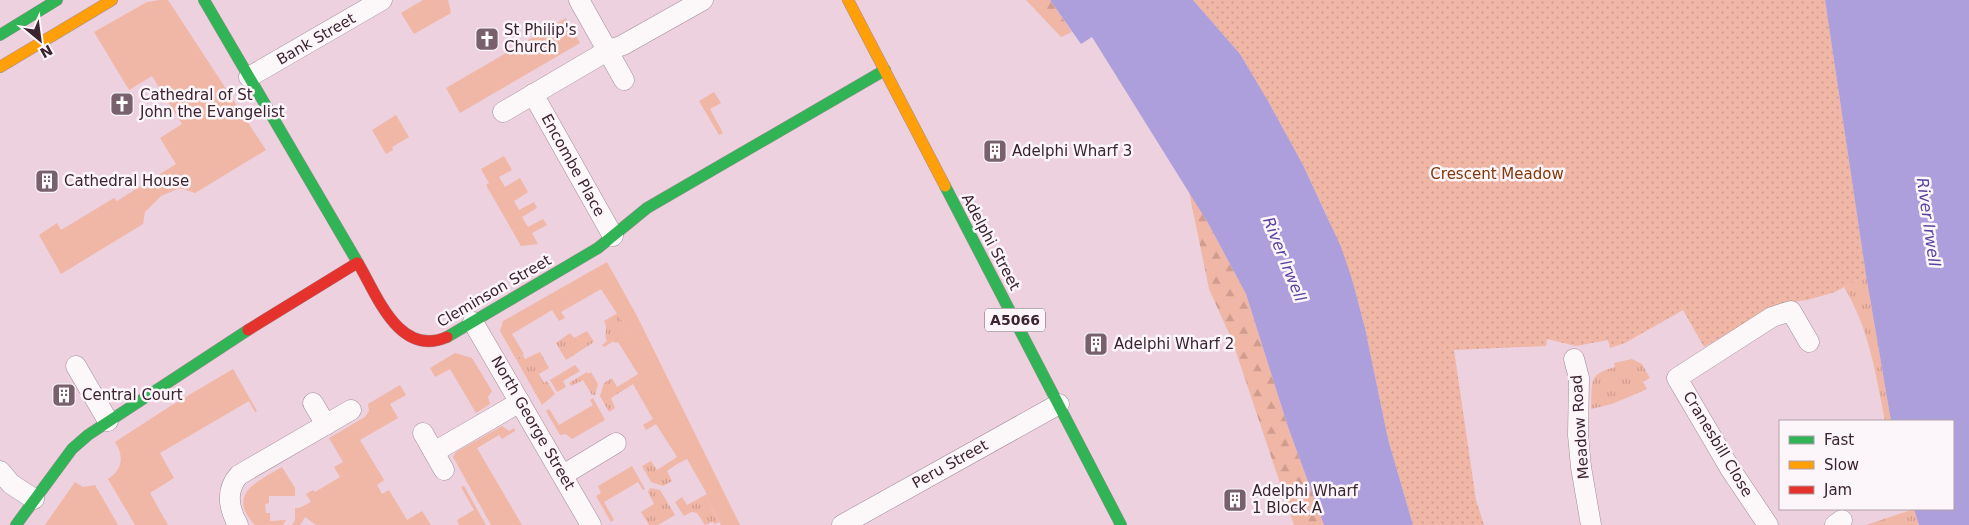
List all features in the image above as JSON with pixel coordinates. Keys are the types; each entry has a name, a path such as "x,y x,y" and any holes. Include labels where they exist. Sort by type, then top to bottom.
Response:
{"main road":[{"path":"0,35 57,0"},
{"path":"0,67 112,0"},
{"name":"Cleminson Street","path":"204,0 392,321 401,332 422,342 445,338 473,322 598,248 647,208 885,70"},
{"name":"Adelphi Street","path":"848,0 1121,525"},
{"path":"16,525 72,449 108,421 245,332 357,263"}],"street":[{"name":"Bank Street","path":"249,77 382,0"},
{"path":"579,0 624,80"},
{"path":"502,112 608,51 623,46 703,0"},
{"name":"Encombe Place","path":"533,94 613,236"},
{"name":"Cranesbill Close","path":"1768,525 1733,473 1677,378 1772,317 1791,311 1809,342"},
{"name":"North George Street","path":"473,322 591,525"},
{"name":"Meadow Road","path":"1574,359 1579,378 1578,435 1581,467 1591,525"},
{"path":"76,366 108,421"},
{"path":"434,452 520,402"},
{"path":"313,403 326,425"},
{"name":"Peru Street","path":"842,525 1059,404"},
{"path":"238,525 229,503 231,488 235,480 247,469 351,410"},
{"path":"422,433 444,470"},
{"path":"563,475 616,443"},
{"path":"0,471 11,484 34,500"}],"green space":[{"path":"168,0 266,150 195,193 180,188 161,196 145,212 143,224 61,274 39,235 57,223 61,230 114,198 117,201 176,164 160,138 182,124 152,76 129,90 94,32 147,2"},
{"path":"423,0 448,0 451,13 414,34 401,13"},
{"path":"1026,0 1050,0 1072,32 1061,37"},
{"name":"Crescent Meadow","path":"1193,0 1825,0 1866,275 1835,292 1807,300 1780,304 1704,347 1683,310 1625,343 1610,348 1608,340 1576,346 1547,339 1546,346 1454,350 1476,500 1484,525 1413,525 1388,439 1365,328 1352,279 1326,214 1303,165 1240,54"},
{"path":"566,18 580,43 460,113 446,88"},
{"path":"714,92 721,103 710,109 723,133 719,135 699,101"},
{"path":"396,115 409,137 392,147 393,150 386,154 372,130"},
{"path":"504,156 512,170 499,177 505,187 520,178 528,192 514,201 519,210 534,202 537,208 522,217 528,227 543,219 547,225 532,233 538,244 521,246 486,185 489,183 481,169"},
{"path":"1189,192 1246,294 1288,427 1324,525 1294,525 1232,340 1209,289"},
{"path":"607,262 637,316 740,525 721,525 705,495 707,494 687,459 677,464 674,459 677,457 656,424 646,430 643,425 653,419 633,384 630,386 627,381 638,374 618,342 615,343 613,341 629,332 601,289 561,312 565,318 559,321 552,310 512,334 524,354 516,359 500,331 503,321"},
{"path":"1866,275 1891,420 1885,420 1866,335 1853,303 1844,287"},
{"path":"618,313 629,332 604,347 602,345 607,341 604,321"},
{"path":"587,331 594,342 566,360 556,343 570,333 574,338"},
{"path":"540,352 549,368 539,374 544,383 547,381 555,394 542,405 516,359 523,355 525,359"},
{"path":"455,353 472,358 492,391 488,397 490,404 476,413 450,369 435,377 430,368"},
{"path":"1632,359 1642,364 1650,378 1643,382 1647,389 1612,404 1591,409 1592,386 1595,377 1599,373 1615,367 1614,363"},
{"path":"575,365 580,371 563,381 566,387 557,392 550,380"},
{"path":"233,369 257,411 255,412 249,401 160,453 174,478 150,493 168,525 135,525 108,479 117,471 121,457 115,442"},
{"path":"587,372 588,374 591,372 598,384 595,395 592,395 583,380 571,386 569,383"},
{"path":"612,378 617,387 627,381 630,386 611,398 615,408 609,412 600,396 604,383"},
{"path":"400,385 406,395 390,404 398,418 360,440 384,480 377,485 382,494 389,490 407,520 422,511 431,525 316,525 305,517 300,525 292,525 295,520 295,508 311,502 306,494 313,490 315,492 340,477 334,467 343,462 329,438 365,417 369,411 368,404"},
{"path":"593,398 605,420 572,439 566,434 560,435 546,411 549,409 559,425 593,405 590,400"},
{"path":"502,426 509,431 514,428 515,431 502,439 499,435 477,448 522,525 491,525 453,457 456,452"},
{"path":"674,459 677,464 667,471 672,481 663,486 651,482 642,466 651,461 657,470"},
{"path":"632,466 645,489 643,490 638,482 604,502 614,520 611,522 596,496 601,493 598,486"},
{"path":"282,467 295,488 295,496 269,496 269,503 265,504 266,513 270,513 270,521 286,520 283,525 255,525 243,505 244,497 255,484"},
{"path":"75,482 83,487 95,485 118,525 45,525"},
{"path":"464,486 486,525 459,525 457,520 474,510 461,487"},
{"path":"650,488 660,490 675,515 658,525 649,525 641,512 654,504 648,492"},
{"path":"705,495 719,522 715,524 713,522 705,525 697,513 691,512 684,516 675,502 682,497 687,505"},
{"path":"1914,510 1919,525 1866,525"}],"water":[{"name":"River Irwell","path":"1050,0 1193,0 1240,54 1303,165 1341,247 1365,328 1388,439 1413,525 1324,525 1288,427 1246,294 1208,223 1092,37 1081,44"},
{"name":"River Irwell","path":"1825,0 1969,0 1969,525 1919,525 1914,510 1954,510 1954,420 1891,420 1866,275"}],"traffic: fast":[{"path":"0,35 57,0"},
{"path":"204,0 358,263"},
{"path":"447,337 598,248 647,208 885,70"},
{"path":"945,186 1121,525"},
{"path":"16,525 72,449 88,435 248,330"}],"traffic: slow":[{"path":"0,67 112,0"},
{"path":"848,0 945,186"}],"traffic: jam":[{"path":"248,330 357,263"},
{"path":"358,263 382,306 403,331 416,339 430,341 447,337"}],"place":[{"name":"St Philip's Church","path":"487,39"},
{"name":"Cathedral of St John the Evangelist","path":"122,104"},
{"name":"Adelphi Wharf 3","path":"995,151"},
{"name":"Cathedral House","path":"47,181"},
{"name":"Adelphi Wharf 2","path":"1096,344"},
{"name":"Central Court","path":"64,395"},
{"name":"Adelphi Wharf 1 Block A","path":"1235,500"}]}
